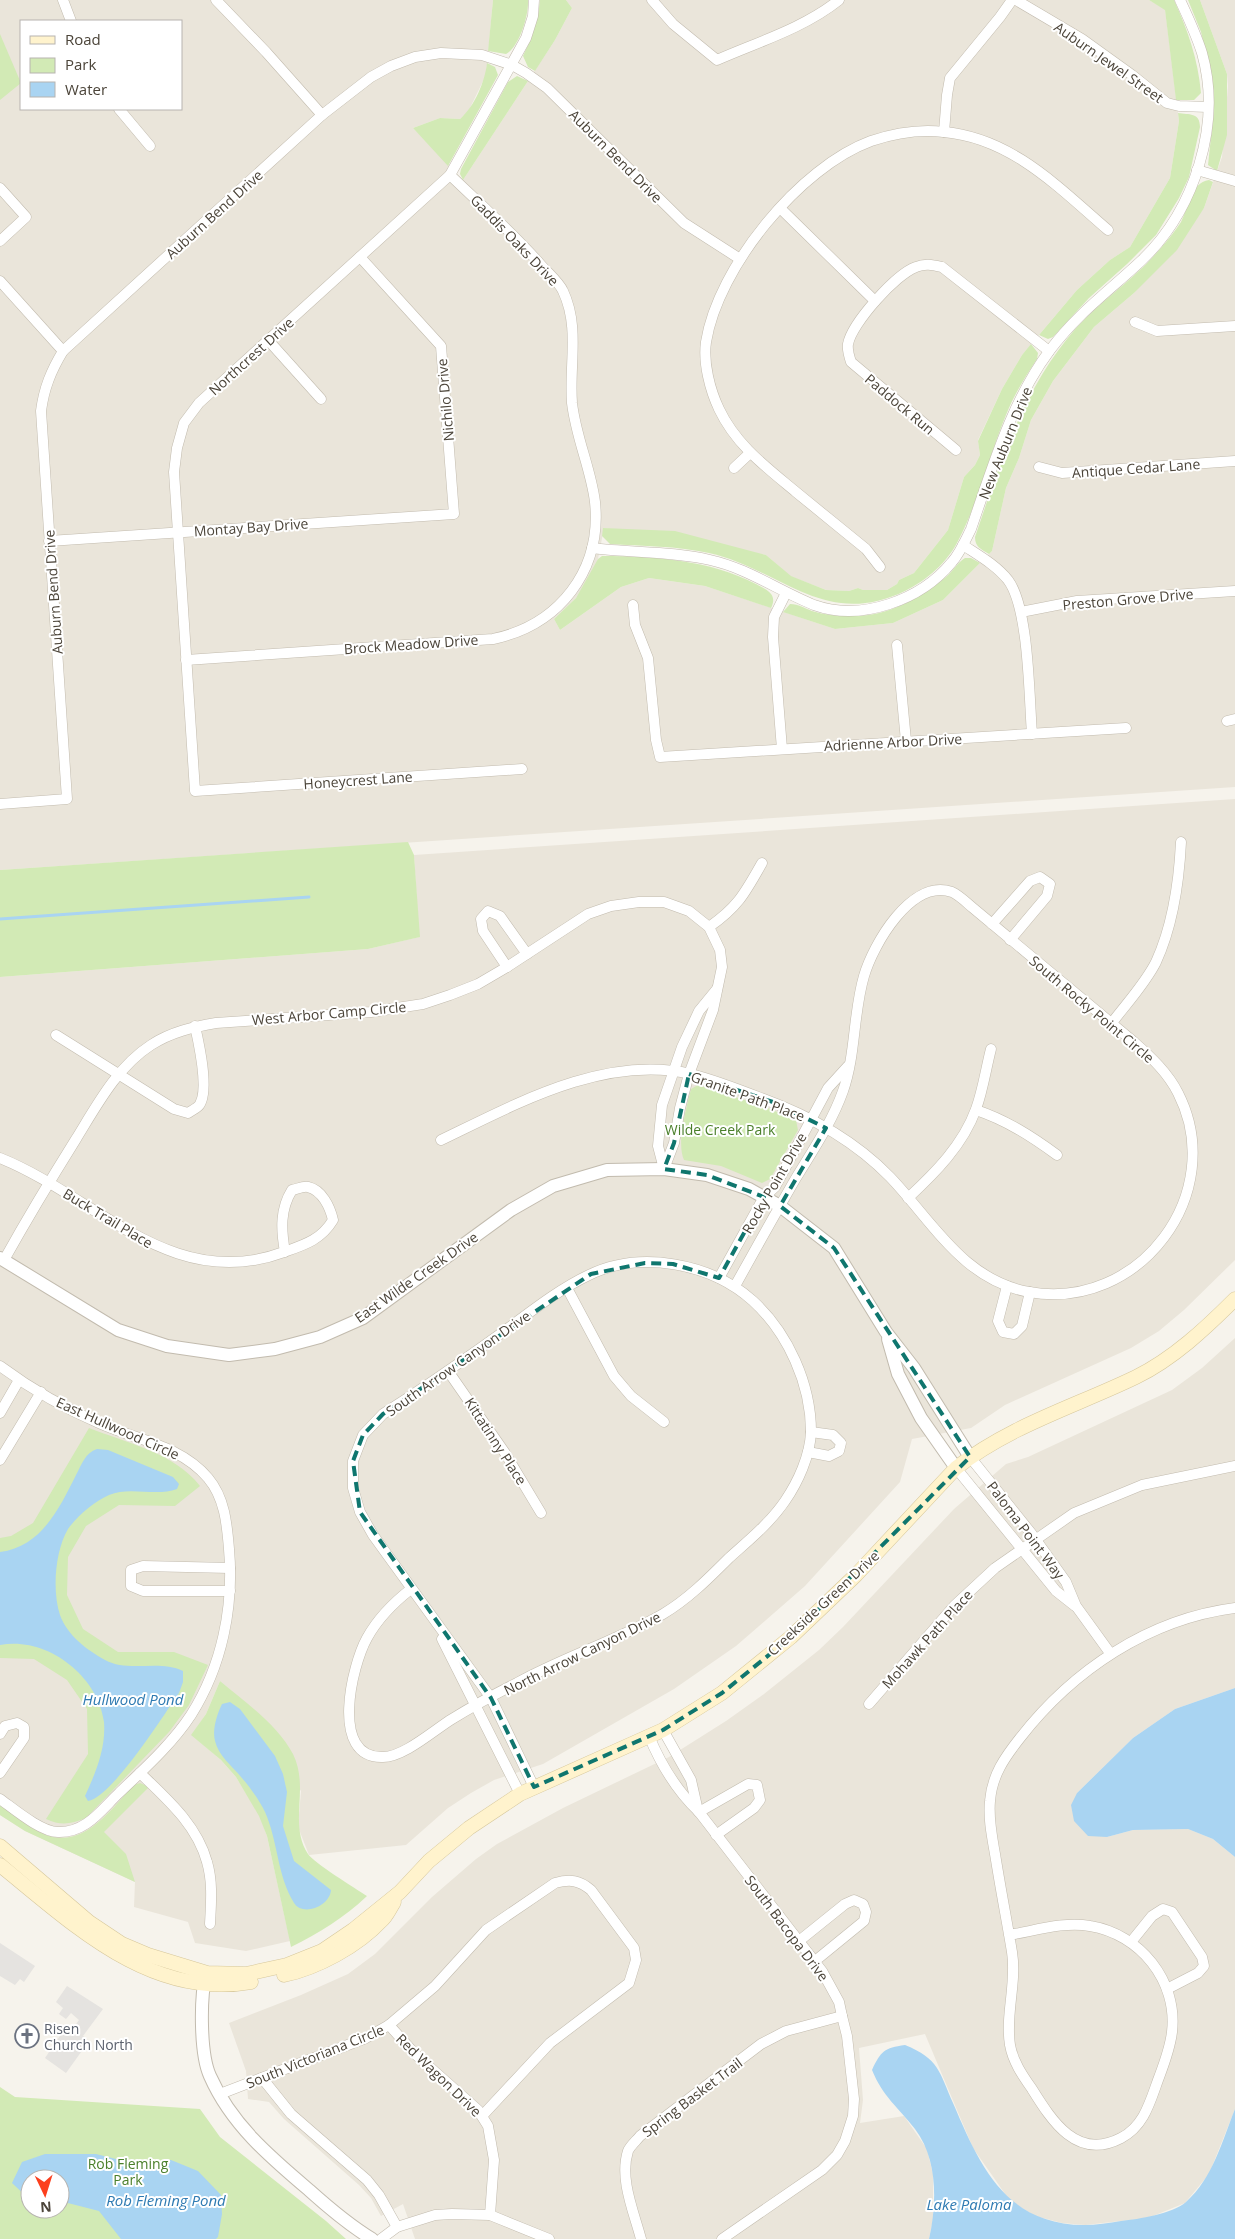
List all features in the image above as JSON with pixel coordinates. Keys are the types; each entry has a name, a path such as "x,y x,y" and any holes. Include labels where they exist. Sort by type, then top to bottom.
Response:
{"main road":[{"name":"Creekside Green Drive","path":"0,1865 83,1932 143,1969 176,1980 246,1974 287,1965 322,1951 353,1930 400,1892 429,1861 468,1828 520,1794 663,1730 722,1693 791,1637 856,1575 956,1468 970,1457 1005,1436 1138,1376 1206,1329 1235,1300"},
{"name":"Creekside Green Drive","path":"0,1846 89,1922 122,1944 205,1979"}],"street":[{"path":"63,0 71,20"},
{"path":"216,0 272,58 322,115"},
{"name":"Northcrest Drive","path":"195,791 174,472 177,448 184,423 199,403 450,175 526,38 533,16 534,0"},
{"path":"652,0 673,24 717,60 796,26 825,11 839,0"},
{"path":"944,132 950,78 1012,0"},
{"name":"Auburn Jewel Street","path":"1016,0 1082,39 1167,103 1178,106 1208,107"},
{"name":"New Auburn Drive","path":"592,548 710,560 744,571 786,593 816,605 841,610 864,610 886,605 909,596 931,582 952,563 971,530 1012,418 1030,382 1049,351 1096,299 1142,260 1162,237 1190,190 1203,151 1208,107 1207,84 1202,53 1180,0"},
{"name":"Auburn Bend Drive","path":"0,804 67,799 41,411 43,393 49,373 63,352 322,115 371,77 391,66 415,57 441,53 462,52 482,55 512,65 547,88 684,223 740,259"},
{"path":"120,110 150,146"},
{"path":"880,567 866,549 750,453 732,433 719,408 708,376 706,344 714,313 740,259 757,235 805,183 844,154 893,134 920,131 968,136 995,144 1024,160 1108,230"},
{"path":"1198,170 1235,181"},
{"name":"Gaddis Oaks Drive","path":"450,175 517,238 562,289 569,304 574,330 571,381 574,419 594,500 596,518 592,548"},
{"path":"0,188 26,217 0,241"},
{"path":"781,209 875,301 904,273 917,266 929,264 942,267 1049,351"},
{"name":"Nichilo Drive","path":"360,257 440,346 454,514"},
{"path":"0,281 63,352"},
{"name":"Paddock Run","path":"875,301 863,316 848,343 848,355 852,362 956,450"},
{"path":"1136,322 1157,331 1235,326"},
{"path":"268,340 321,399"},
{"path":"734,468 750,453"},
{"name":"Antique Cedar Lane","path":"1039,467 1062,473 1235,461"},
{"name":"Montay Bay Drive","path":"49,541 454,514"},
{"path":"963,545 998,569 1008,581 1021,612 1032,734"},
{"name":"Brock Meadow Drive","path":"186,660 493,639 508,636 538,622 563,602 582,576 592,548"},
{"name":"Preston Grove Drive","path":"1021,612 1076,601 1235,591"},
{"path":"782,749 773,637 774,617 786,593"},
{"name":"Adrienne Arbor Drive","path":"633,605 635,625 648,658 656,740 660,757 1126,728"},
{"path":"897,645 906,741"},
{"name":"Honeycrest Lane","path":"195,791 522,769"},
{"path":"1111,1024 1156,962 1175,900 1181,842"},
{"path":"709,927 728,914 743,897 762,863"},
{"path":"992,924 1030,881 1040,877 1050,884 1047,896 1010,940"},
{"name":"Rocky Point Drive","path":"735,1286 826,1128 843,1091 864,976 874,950 906,905 921,895 936,891 952,892"},
{"name":"South Rocky Point Circle","path":"952,892 1159,1065 1178,1094 1190,1127 1192,1162 1188,1194 1164,1239 1146,1258 1121,1277 1093,1288 1063,1294 1030,1292 1007,1286"},
{"name":"West Arbor Camp Circle","path":"2,1259 106,1090 118,1075 151,1045 174,1033 195,1026 398,1009 450,996 478,984 507,967 588,914 611,906 639,902 664,902 689,911 709,927 720,950 722,967 713,1010 689,1074 680,1108 674,1143 664,1168"},
{"path":"507,967 483,931 481,919 488,911 500,916 527,954"},
{"path":"664,1168 658,1146 662,1105 682,1047 699,1011 719,986"},
{"path":"56,1035 174,1109 188,1113 199,1106 204,1095 200,1046 195,1026"},
{"path":"908,1198 944,1163 976,1110 991,1049"},
{"name":"Rocky Point Drive","path":"719,1278 764,1197 775,1187 828,1088 849,1066"},
{"name":"Granite Path Place","path":"441,1140 520,1102 596,1076 623,1071 650,1070 689,1074 773,1102 811,1118 866,1156 890,1176 960,1258 981,1274 1007,1286"},
{"path":"976,1110 1006,1122 1028,1134 1057,1155"},
{"name":"Buck Trail Place","path":"0,1158 20,1166 144,1241 171,1253 194,1260 244,1263 267,1259 311,1242 326,1232 333,1220 331,1209 318,1192 306,1187 292,1190 285,1201 282,1236 285,1252"},
{"name":"East Wilde Creek Drive","path":"2,1259 118,1330 167,1346 229,1355 275,1349 320,1337 363,1318 510,1210 553,1186 607,1170 664,1168 707,1175 749,1188 780,1206 834,1248 886,1332"},
{"name":"South Arrow Canyon Drive","path":"534,1787 491,1698 411,1589 373,1535 360,1512 354,1488 353,1460 363,1435 383,1414 567,1288 591,1274 618,1266 646,1263 673,1264 719,1278"},
{"name":"North Arrow Canyon Drive","path":"411,1589 394,1602 378,1619 366,1639 355,1664 349,1708 350,1729 356,1744 369,1755 384,1758 406,1750 518,1682 632,1631 666,1612 692,1594 768,1522 797,1481 808,1452 811,1432 803,1379 786,1341 771,1319 735,1286 719,1278"},
{"path":"1007,1286 998,1321 1003,1332 1014,1334 1022,1326 1030,1292"},
{"path":"567,1288 614,1376 631,1396 664,1422"},
{"path":"886,1332 914,1368 970,1457"},
{"path":"886,1332 898,1374 921,1418 956,1468"},
{"name":"East Hullwood Circle","path":"0,1366 19,1380 102,1424 166,1448 190,1461 208,1478 220,1497 226,1522 230,1568 227,1620 208,1684 190,1716 140,1773 89,1823 73,1831 56,1832 40,1826 0,1799"},
{"name":"Kittatinny Place","path":"448,1371 499,1445 541,1514"},
{"path":"0,1413 19,1380"},
{"path":"0,1460 41,1392"},
{"path":"808,1452 829,1456 839,1451 841,1443 833,1435 811,1432"},
{"name":"Paloma Point Way","path":"970,1457 1035,1539 1066,1582 1076,1606 1110,1653"},
{"name":"Mohawk Path Place","path":"869,1704 954,1606 995,1568 1022,1547 1074,1512 1124,1491 1169,1478 1235,1466"},
{"name":"Paloma Point Way","path":"956,1468 1056,1590 1076,1606"},
{"path":"230,1568 143,1566 131,1570 131,1586 143,1591 230,1591"},
{"path":"1009,1935 1056,1927 1089,1926 1120,1935 1142,1951 1156,1968 1167,1989 1172,2015 1168,2052 1145,2114 1131,2132 1116,2141 1090,2144 1066,2135 1050,2119 1017,2067 1011,2050 1009,2037 1013,1974 1012,1957 990,1823 990,1799 994,1781 1000,1764 1048,1705 1077,1678 1110,1653 1173,1622 1206,1612 1235,1608"},
{"name":"South Arrow Canyon Drive","path":"429,1613 520,1794"},
{"path":"0,1734 5,1726 17,1723 24,1727 24,1738 0,1773"},
{"name":"South Bacopa Drive","path":"663,1730 691,1780 698,1812"},
{"name":"South Bacopa Drive","path":"648,1736 665,1771 687,1801 698,1812 814,1961 839,2002 847,2036 854,2099 853,2116 845,2141 836,2155 822,2170 722,2239"},
{"path":"140,1773 183,1816 198,1836 208,1863 211,1891 210,1924"},
{"path":"698,1812 748,1784 758,1785 760,1800 754,1808 716,1835"},
{"name":"South Victoriana Circle","path":"220,2094 366,2038 389,2025 435,1986 486,1930 554,1882 567,1879 583,1883 611,1916 634,1948 636,1960 629,1983 550,2044 482,2116"},
{"path":"799,1941 845,1904 854,1900 863,1904 866,1912 864,1921 814,1961"},
{"path":"1130,1942 1152,1916 1164,1909 1172,1912 1202,1957 1204,1966 1198,1973 1167,1989"},
{"path":"205,1979 204,2048 209,2075 238,2123 268,2156 350,2226 372,2239"},
{"name":"Spring Basket Trail","path":"641,2239 627,2185 625,2167 628,2149 640,2136 761,2044 786,2030 842,2016"},
{"name":"Red Wagon Drive","path":"389,2025 415,2054 449,2082 482,2116 488,2126 494,2160 490,2216"},
{"path":"262,2078 291,2114 367,2180 379,2195 398,2227"},
{"path":"381,2239 398,2227 435,2215 490,2216 549,2239"},
{"path":"350,2226 359,2239"}],"highlighted area":[{"path":"689,1074 773,1102 826,1128 780,1206 834,1248 970,1457 791,1637 722,1693 663,1730 534,1787 491,1698 360,1512 353,1461 363,1435 383,1414 591,1274 645,1263 673,1264 719,1278 764,1197 707,1175 664,1169 674,1143"}],"shaded area":[{"path":"0,0 493,0 486,75 468,112 460,119 440,118 413,128 463,180 555,40 572,8 566,0 1149,0 1165,9 1179,121 1170,178 1130,247 1110,260 1077,290 1022,355 1002,389 978,440 980,455 975,465 964,477 948,530 914,573 899,580 897,584 887,590 863,590 858,588 849,591 826,590 790,576 766,555 604,528 598,559 592,573 576,598 554,619 560,630 621,587 649,578 705,586 835,629 893,623 943,600 992,551 1006,488 1019,458 1031,420 1053,381 1094,327 1134,293 1204,208 1222,157 1228,86 1227,74 1200,0 1235,0 1235,787 0,870"},
{"path":"1235,799 1235,1260 1184,1310 1159,1331 1131,1348 1005,1405 971,1428 912,1439 900,1482 805,1586 736,1646 674,1689 543,1764 494,1780 471,1793 448,1808 406,1845 309,1855 298,1827 301,1791 220,1681 206,1714 192,1735 221,1760 236,1777 260,1816 267,1836 290,1941 246,1951 195,1943 188,1922 134,1907 135,1882 25,1831 0,1815 0,977 368,949 419,937 414,855"},
{"path":"1235,1338 1235,1688 1175,1709 1133,1738 1077,1793 1107,1837 1133,1830 1188,1829 1213,1839 1235,1857 1235,2109 1209,2174 1185,2203 1148,2218 1085,2225 1062,2223 1035,2216 1010,2201 973,2148 925,2034 859,2048 863,2100 860,2123 904,2116 927,2149 933,2174 933,2219 929,2239 415,2239 403,2204 381,2216 371,2198 359,2185 284,2119 269,2102 248,2099 246,2071 229,2023 301,1995 348,1974 375,1954 432,1897 476,1859 497,1844 563,1808 669,1757 726,1721 764,1694 819,1650 954,1509 1006,1464 1028,1457 1172,1390 1202,1368"},
{"path":"0,1943 35,1966 24,1982 20,1979 15,1985 0,1976"},
{"path":"67,1986 103,2009 83,2036 89,2041 66,2073 45,2058 66,2027 72,2030 79,2020 71,2013 66,2019 59,2014 63,2008 56,2002"}],"green space":[{"path":"493,0 528,0 527,14 519,38 506,54 488,51"},
{"path":"540,0 566,0 572,8 555,40 535,71 528,67 523,56 534,29"},
{"path":"1149,0 1174,0 1195,57 1201,93 1194,100 1176,100 1165,10"},
{"path":"1188,0 1200,0 1227,74 1227,135 1217,171 1208,165 1214,109 1212,79 1201,32"},
{"path":"0,34 20,84 0,100"},
{"path":"487,63 495,67 498,75 448,166 413,128 440,118 460,119 478,93"},
{"path":"517,76 528,81 463,180 460,174 461,169 508,82"},
{"path":"1178,113 1190,114 1196,117 1200,122 1200,127 1189,177 1179,198 1156,235 1089,298 1053,337 1048,339 1039,335 1077,290 1110,260 1130,247 1170,178 1179,121"},
{"path":"1209,180 1213,182 1204,208 1177,250 1134,293 1094,327 1053,381 1031,420 1019,458 1006,488 992,551 989,554 977,545 975,537 1004,453 1028,400 1042,375 1058,350 1077,327 1151,260 1163,246 1181,222 1194,191 1203,182"},
{"path":"1031,344 1038,353 1037,359 1009,408 959,539 949,555 936,570 905,591 876,601 850,604 826,600 804,593 735,561 709,553 672,548 610,544 602,536 603,528 675,531 766,555 791,576 826,590 849,591 858,588 863,590 887,590 897,584 899,580 914,573 948,530 964,477 975,465 980,455 978,441 1002,389 1022,355"},
{"path":"602,556 681,561 720,570 764,588 772,596 773,603 771,608 705,586 649,578 621,587 560,630 554,619 576,598 598,559"},
{"path":"965,558 971,558 980,563 943,600 893,623 835,629 783,612 790,604 799,605 812,611 841,616 864,616 890,610 925,593 946,577"},
{"path":"408,842 414,855 420,937 368,949 0,977 0,870"},
{"name":"Wilde Creek Park","path":"698,1085 763,1106 796,1120 798,1130 770,1179 762,1183 721,1166 684,1160 681,1144 683,1124 691,1089"},
{"path":"89,1428 164,1457 190,1475 200,1486 175,1506 119,1505 86,1526 68,1557 67,1595 83,1629 118,1652 174,1652 208,1665 189,1705 169,1732 86,1818 71,1823 61,1823 46,1819 88,1754 87,1709 67,1680 34,1659 0,1658 0,1538 11,1536 33,1523"},
{"path":"220,1681 269,1723 293,1754 300,1780 300,1830 302,1842 308,1854 326,1869 367,1896 331,1925 291,1947 267,1836 259,1816 236,1777 221,1760 191,1735 206,1714"},
{"path":"140,1783 149,1787 104,1832 126,1854 135,1882 25,1831 0,1815 0,1805 39,1832 53,1837 66,1838 77,1835 99,1822 134,1785"},
{"name":"Rob Fleming Park","path":"0,2087 15,2097 200,2109 220,2137 346,2239 0,2239"}],"water":[{"name":"Hullwood Pond","path":"97,1449 108,1450 173,1477 179,1484 177,1489 169,1491 117,1492 92,1505 76,1519 68,1529 60,1548 56,1571 56,1595 60,1615 67,1629 78,1641 91,1652 105,1660 124,1666 164,1666 174,1668 183,1671 183,1682 179,1693 150,1736 123,1771 110,1786 98,1796 88,1801 85,1796 102,1751 104,1722 100,1705 92,1689 81,1675 67,1662 52,1653 35,1647 17,1644 0,1645 0,1552 14,1549 27,1543 38,1534 63,1501 84,1459"},
{"path":"1235,1688 1235,1857 1213,1839 1188,1829 1133,1830 1107,1837 1088,1836 1074,1821 1071,1805 1077,1793 1133,1738 1175,1709"},
{"name":"Hullwood Pond","path":"230,1702 240,1709 275,1756 283,1774 287,1792 283,1826 294,1861 331,1890 326,1901 316,1908 303,1909 294,1903 284,1881 273,1835 265,1812 251,1789 222,1756 217,1746 214,1732 217,1717 222,1704"},
{"name":"Lake Paloma","path":"905,2045 925,2055 941,2074 974,2148 985,2169 999,2187 1015,2203 1034,2214 1057,2222 1084,2225 1102,2224 1155,2215 1180,2206 1195,2192 1210,2170 1235,2109 1235,2239 929,2239 932,2225 934,2182 928,2154 923,2141 915,2129 886,2095 872,2070 878,2058 884,2052 888,2049"},
{"name":"Rob Fleming Pond","path":"45,2154 96,2154 136,2164 171,2160 198,2171 221,2195 222,2214 218,2237 216,2239 121,2239 99,2211 70,2204 70,2169 20,2169 20,2191 12,2183 22,2162"}],"waterway":[{"path":"0,919 309,897"}],"place":[{"name":"Risen Church North","path":"27,2036"}]}
